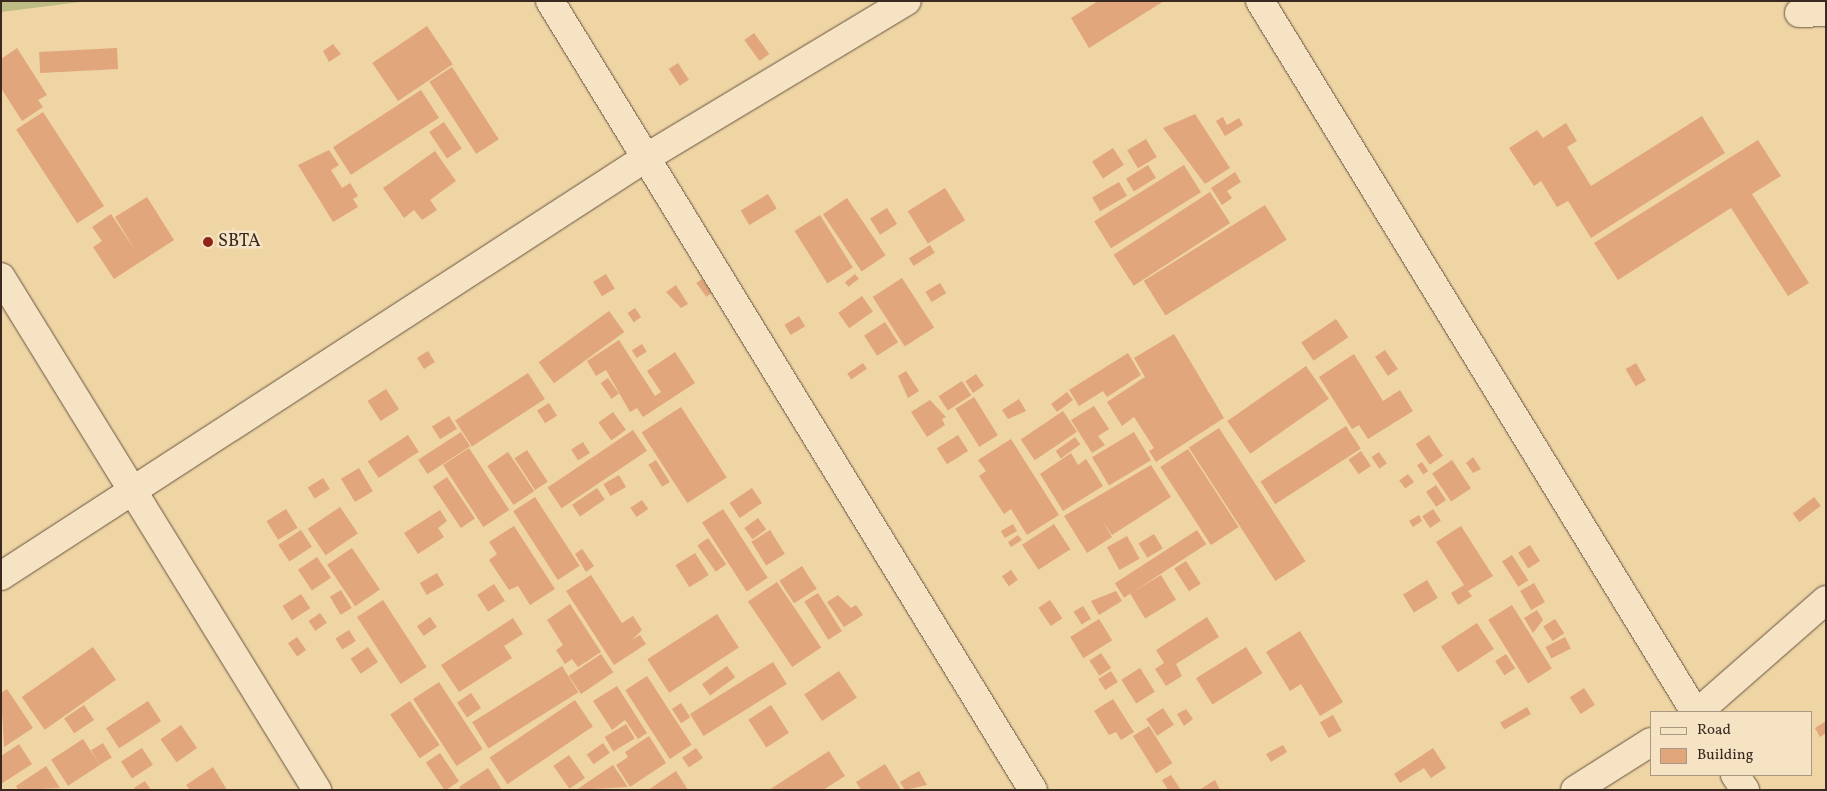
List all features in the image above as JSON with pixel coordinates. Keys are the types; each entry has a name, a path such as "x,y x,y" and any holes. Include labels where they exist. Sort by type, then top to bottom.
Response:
{"street":[{"path":"550,1 648,156 1033,790"},
{"path":"1,576 648,156 907,1"},
{"path":"1260,1 1695,711"},
{"path":"1,276 136,490 317,790"},
{"path":"1697,711 1826,600"},
{"path":"1575,790 1650,743"},
{"path":"1736,776 1744,790"}],"green space":[{"path":"1,1 88,1 1,12"}],"building":[{"path":"1098,1 1164,1 1089,48 1071,18"},
{"path":"427,26 453,64 398,101 372,63"},
{"path":"754,33 769,54 760,61 744,40"},
{"path":"333,44 341,54 329,62 323,51"},
{"path":"17,48 47,95 38,100 43,107 22,121 1,88 1,59"},
{"path":"117,48 118,69 40,73 39,52"},
{"path":"678,63 689,80 680,86 669,69"},
{"path":"452,67 499,139 476,154 429,82"},
{"path":"421,90 439,118 351,175 333,147"},
{"path":"43,112 104,206 77,223 16,129"},
{"path":"1195,114 1230,168 1205,184 1163,128"},
{"path":"1702,116 1725,153 1591,238 1568,201 1557,207 1541,181 1534,186 1509,148 1537,130 1543,138 1566,123 1577,141 1567,147 1591,186"},
{"path":"1223,117 1227,125 1239,118 1243,125 1225,136 1216,121"},
{"path":"444,122 462,149 447,159 429,132"},
{"path":"1146,139 1157,157 1138,168 1127,150"},
{"path":"1758,140 1781,176 1752,194 1809,283 1788,296 1731,208 1618,280 1594,243"},
{"path":"1113,148 1124,165 1103,178 1092,162"},
{"path":"329,150 339,165 331,170 342,188 350,183 358,196 353,199 358,207 333,222 298,165"},
{"path":"435,151 456,181 430,200 437,210 422,220 414,210 404,218 383,188"},
{"path":"1148,165 1156,178 1134,191 1126,179"},
{"path":"1184,165 1201,192 1111,248 1094,221"},
{"path":"1235,172 1241,182 1227,191 1232,198 1222,205 1211,188"},
{"path":"1119,182 1127,196 1100,211 1092,198"},
{"path":"945,188 965,220 928,244 908,211"},
{"path":"1210,192 1230,223 1134,286 1114,255"},
{"path":"768,194 777,209 749,225 741,210"},
{"path":"147,197 174,240 114,279 93,247 102,241 92,227 111,214 135,250 115,217"},
{"path":"847,198 886,255 862,271 823,214"},
{"path":"1265,205 1287,240 1165,316 1144,281"},
{"path":"887,208 897,224 880,235 870,219"},
{"path":"820,215 853,268 827,283 795,231"},
{"path":"930,245 935,253 914,266 909,258"},
{"path":"606,274 615,289 602,296 593,282"},
{"path":"855,274 859,279 849,287 845,282"},
{"path":"902,278 934,327 905,347 873,297"},
{"path":"702,279 712,293 706,297 696,283"},
{"path":"940,283 946,293 932,302 925,292"},
{"path":"676,285 688,304 681,308 666,292"},
{"path":"862,296 873,312 849,328 838,313"},
{"path":"635,308 641,317 634,322 628,313"},
{"path":"609,311 624,332 554,383 539,362"},
{"path":"799,316 805,326 791,335 784,325"},
{"path":"1336,319 1348,337 1313,361 1301,342"},
{"path":"885,322 898,342 877,356 864,336"},
{"path":"1174,334 1224,418 1156,462 1149,451 1154,448 1134,417 1122,426 1107,402 1145,377 1134,358"},
{"path":"619,340 655,396 661,392 647,371 675,352 695,383 643,417 637,408 630,412 606,370 596,376 587,361"},
{"path":"642,344 647,352 637,358 632,350"},
{"path":"1385,350 1398,369 1388,376 1375,357"},
{"path":"428,351 435,362 424,369 417,358"},
{"path":"1128,353 1141,375 1107,397 1103,391 1079,406 1069,390"},
{"path":"1354,354 1383,401 1400,390 1413,411 1368,439 1359,425 1352,429 1319,377"},
{"path":"863,363 867,369 851,379 847,374"},
{"path":"1636,363 1646,380 1636,386 1626,369"},
{"path":"1306,366 1329,399 1250,454 1227,421"},
{"path":"906,371 919,391 908,398 898,376"},
{"path":"528,373 545,399 472,446 455,420"},
{"path":"976,374 984,386 973,393 965,381"},
{"path":"608,378 619,394 612,399 601,383"},
{"path":"962,381 971,395 948,411 939,396"},
{"path":"386,389 399,409 381,421 368,401"},
{"path":"1067,392 1073,400 1057,412 1051,404"},
{"path":"974,397 998,435 979,447 955,409"},
{"path":"1019,399 1026,411 1008,419 1002,410"},
{"path":"930,400 946,417 942,419 945,425 927,437 911,412"},
{"path":"549,403 557,416 545,423 537,410"},
{"path":"1094,406 1109,429 1098,436 1105,445 1092,453 1071,420"},
{"path":"681,407 727,477 687,503 642,433"},
{"path":"1063,411 1077,432 1035,460 1021,440"},
{"path":"613,412 626,430 611,440 598,423"},
{"path":"449,416 457,429 440,439 432,427"},
{"path":"1346,426 1361,449 1275,504 1260,482"},
{"path":"1219,428 1306,561 1275,581 1189,448"},
{"path":"633,430 647,451 562,508 548,488"},
{"path":"461,432 470,446 427,474 418,460"},
{"path":"1134,432 1151,460 1109,486 1092,457"},
{"path":"408,435 419,452 379,478 368,461"},
{"path":"958,435 968,451 947,464 937,448"},
{"path":"1429,435 1443,456 1430,465 1416,444"},
{"path":"1075,437 1080,444 1061,458 1056,451"},
{"path":"1011,439 1059,515 1027,535 1011,509 1004,514 979,476 986,471 978,460"},
{"path":"583,442 590,453 578,460 571,449"},
{"path":"469,448 509,510 483,527 443,465"},
{"path":"1188,449 1239,527 1211,545 1160,467"},
{"path":"527,450 548,482 535,490 514,458"},
{"path":"1361,451 1371,466 1359,474 1349,459"},
{"path":"508,452 534,491 514,505 487,466"},
{"path":"1379,452 1387,464 1379,469 1372,457"},
{"path":"1071,453 1078,465 1086,459 1103,486 1063,511 1040,474"},
{"path":"1473,457 1481,469 1473,473 1466,463"},
{"path":"656,460 670,482 662,487 648,465"},
{"path":"1452,460 1471,488 1451,502 1432,473"},
{"path":"1422,462 1428,471 1423,474 1417,465"},
{"path":"1151,465 1171,497 1112,535 1102,520 1112,537 1087,553 1064,516"},
{"path":"359,468 373,491 355,502 341,479"},
{"path":"1408,474 1414,482 1405,489 1399,481"},
{"path":"619,475 626,487 610,496 603,484"},
{"path":"447,477 475,518 461,528 433,487"},
{"path":"323,478 330,489 315,499 308,488"},
{"path":"1436,485 1446,500 1436,507 1426,492"},
{"path":"597,488 605,500 580,516 572,505"},
{"path":"752,488 762,503 740,518 730,503"},
{"path":"535,497 580,566 558,580 513,511"},
{"path":"1814,497 1821,506 1799,522 1793,514"},
{"path":"642,500 648,509 637,517 630,508"},
{"path":"340,507 358,534 326,555 308,529"},
{"path":"286,509 298,528 278,540 266,521"},
{"path":"723,509 768,578 747,591 702,523"},
{"path":"1433,509 1441,521 1430,528 1422,516"},
{"path":"440,510 447,521 438,528 444,537 418,554 404,533"},
{"path":"1419,515 1422,521 1413,527 1409,521"},
{"path":"758,518 766,529 752,539 744,528"},
{"path":"1013,524 1017,531 1005,538 1001,531"},
{"path":"1054,524 1070,549 1038,570 1022,545"},
{"path":"514,526 555,589 530,605 518,586 509,590 489,560 497,554 489,542"},
{"path":"1461,526 1493,576 1468,591 1472,596 1458,605 1451,593 1464,585 1436,542"},
{"path":"301,530 312,547 289,561 278,545"},
{"path":"770,530 785,554 766,565 751,542"},
{"path":"1197,530 1206,544 1124,598 1115,583"},
{"path":"1154,534 1163,549 1147,558 1139,543"},
{"path":"1018,535 1022,540 1011,547 1008,542"},
{"path":"1127,536 1140,559 1119,570 1107,547"},
{"path":"708,538 726,564 716,572 697,545"},
{"path":"1530,545 1540,561 1528,569 1518,552"},
{"path":"352,548 380,589 355,606 327,565"},
{"path":"582,549 594,566 586,572 575,554"},
{"path":"695,553 709,575 689,587 675,565"},
{"path":"1512,555 1528,580 1518,587 1502,562"},
{"path":"317,557 331,578 312,591 298,570"},
{"path":"1186,561 1201,584 1189,591 1174,569"},
{"path":"802,566 817,589 794,603 779,581"},
{"path":"1011,570 1018,580 1009,586 1002,576"},
{"path":"437,573 444,585 427,595 420,583"},
{"path":"591,575 622,623 633,616 642,630 632,640 640,635 646,644 614,665 566,591"},
{"path":"1161,575 1176,600 1145,618 1130,594"},
{"path":"1427,580 1438,598 1414,612 1403,594"},
{"path":"777,582 821,647 792,667 748,602"},
{"path":"1534,583 1545,602 1531,610 1520,591"},
{"path":"494,584 505,601 488,612 477,595"},
{"path":"341,590 352,608 341,615 330,597"},
{"path":"1116,591 1122,601 1099,615 1091,601"},
{"path":"818,593 842,631 828,640 804,601"},
{"path":"301,594 310,608 292,620 283,606"},
{"path":"838,595 851,608 856,605 863,615 844,627 827,602"},
{"path":"383,600 427,667 401,684 357,617"},
{"path":"1050,600 1062,618 1051,626 1038,608"},
{"path":"570,604 601,652 578,667 572,659 565,664 556,650 563,645 547,620"},
{"path":"1512,605 1552,669 1528,683 1488,620"},
{"path":"1083,606 1091,619 1082,625 1074,612"},
{"path":"1537,610 1543,620 1533,633 1524,618"},
{"path":"320,613 327,623 315,631 309,621"},
{"path":"717,614 739,648 669,693 647,659"},
{"path":"430,617 437,627 424,636 417,626"},
{"path":"1207,617 1219,637 1176,664 1182,676 1166,686 1155,669 1164,663 1156,650"},
{"path":"513,618 523,634 504,646 512,658 459,692 441,665"},
{"path":"1099,619 1112,640 1083,658 1070,637"},
{"path":"1555,619 1564,633 1553,641 1543,627"},
{"path":"1477,623 1494,649 1458,672 1441,646"},
{"path":"349,630 356,641 342,650 335,638"},
{"path":"1300,631 1343,702 1320,716 1301,684 1290,691 1266,652"},
{"path":"297,637 306,650 297,656 288,643"},
{"path":"1565,637 1571,649 1551,659 1545,647"},
{"path":"93,647 116,680 45,730 22,697"},
{"path":"368,647 378,662 361,674 351,659"},
{"path":"1246,647 1262,673 1212,705 1196,678"},
{"path":"1101,653 1111,668 1099,676 1089,661"},
{"path":"601,654 613,672 581,694 569,676"},
{"path":"1506,654 1515,668 1504,675 1495,661"},
{"path":"773,662 787,684 704,736 690,714"},
{"path":"562,666 578,692 489,748 472,722"},
{"path":"727,666 735,677 710,696 702,684"},
{"path":"1140,668 1155,692 1136,703 1121,680"},
{"path":"839,671 857,698 822,721 804,694"},
{"path":"1111,671 1118,682 1105,690 1098,679"},
{"path":"647,676 692,745 670,759 625,690"},
{"path":"439,682 483,749 457,766 413,699"},
{"path":"617,686 647,733 638,739 625,720 612,730 593,701"},
{"path":"1584,688 1595,705 1581,714 1570,697"},
{"path":"7,689 33,728 4,747 1,693"},
{"path":"471,693 481,708 467,717 457,703"},
{"path":"1113,699 1134,732 1121,740 1116,732 1109,735 1094,711"},
{"path":"575,700 593,727 508,784 490,758"},
{"path":"148,701 161,721 119,748 106,728"},
{"path":"410,701 440,745 420,758 390,714"},
{"path":"681,703 690,717 681,723 672,709"},
{"path":"84,705 94,720 74,733 64,718"},
{"path":"771,705 789,733 766,747 748,720"},
{"path":"1527,707 1531,714 1504,729 1500,722"},
{"path":"1163,708 1174,725 1157,736 1146,719"},
{"path":"1186,709 1193,719 1184,726 1177,714"},
{"path":"1333,715 1342,731 1329,738 1320,722"},
{"path":"1826,721 1826,733 1820,737 1815,728"},
{"path":"626,724 635,739 613,751 605,737"},
{"path":"181,725 197,748 177,762 161,739"},
{"path":"1149,726 1172,763 1156,773 1133,736"},
{"path":"649,736 666,763 630,787 616,765 628,757 625,752"},
{"path":"83,739 100,765 68,786 51,760"},
{"path":"103,743 112,758 100,765 91,750"},
{"path":"603,743 610,753 593,764 587,754"},
{"path":"19,744 32,764 1,784 1,756"},
{"path":"1283,745 1287,752 1271,762 1266,754"},
{"path":"142,748 153,765 132,778 121,762"},
{"path":"696,748 703,758 689,768 682,758"},
{"path":"1433,748 1446,768 1431,778 1424,768 1400,783 1394,774"},
{"path":"829,751 845,776 823,790 769,790"},
{"path":"440,753 459,781 444,790 426,763"},
{"path":"569,755 585,778 569,789 553,766"},
{"path":"885,764 901,790 861,790 856,782"},
{"path":"613,765 628,787 576,790"},
{"path":"46,766 60,788 18,790 16,786"},
{"path":"213,767 227,790 190,790 186,785"},
{"path":"488,768 502,790 461,790 459,787"},
{"path":"676,771 688,790 648,790"},
{"path":"919,771 927,785 905,790 900,782"},
{"path":"1171,775 1181,790 1168,790 1162,780"},
{"path":"1215,780 1220,790 1199,790"},
{"path":"145,781 151,790 136,790 134,788"}],"place":[{"name":"SBTA","path":"208,242"}]}
